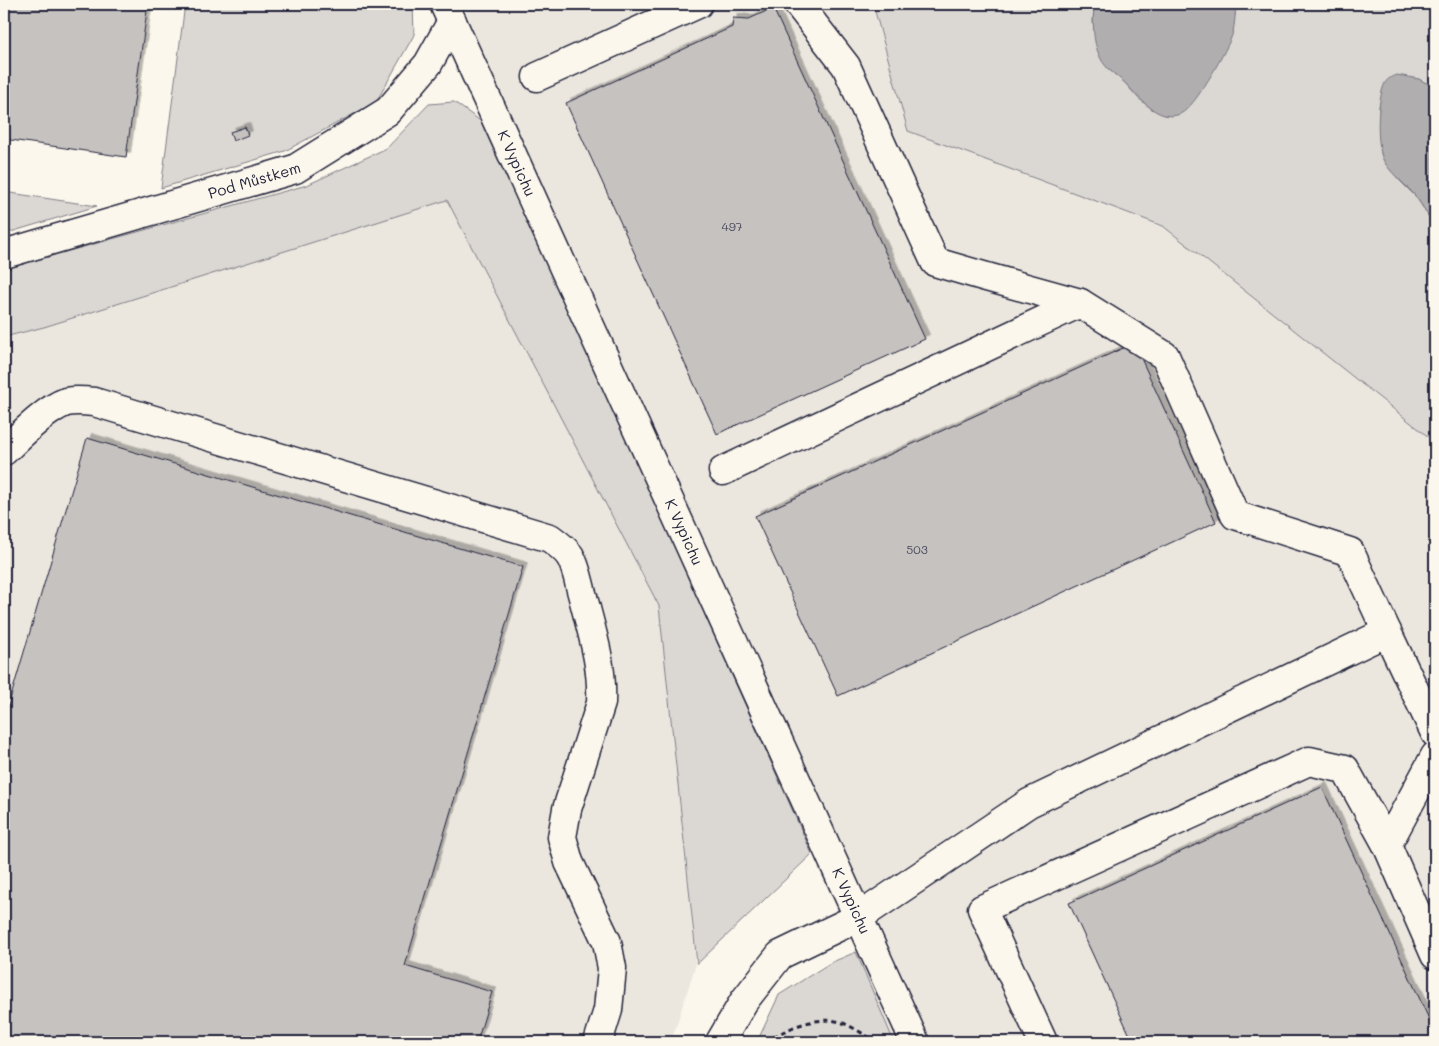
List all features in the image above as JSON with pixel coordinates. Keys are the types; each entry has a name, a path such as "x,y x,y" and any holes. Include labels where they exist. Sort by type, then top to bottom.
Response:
{"street":[{"path":"537,77 698,4"},
{"path":"798,4 846,66 935,262 1080,303 1165,356 1235,515 1350,552 1435,733"},
{"name":"Pod Můstkem","path":"4,254 295,168 388,111 428,64 448,12"},
{"name":"K Vypichu","path":"448,12 915,1042"},
{"path":"723,471 1080,303"},
{"path":"4,451 53,408 79,400 94,402 550,538 560,546 570,556 576,571 600,663 602,684 601,703 567,809 562,837 569,862 607,942 612,968 608,1010 598,1042"},
{"path":"720,1042 744,1001 780,955 859,916 1029,803 1387,632"},
{"path":"1387,845 1435,756"},
{"path":"1043,1042 982,909 1309,761 1345,769 1387,845 1435,956"}],"path":[{"path":"766,1042 792,1029 825,1020 842,1022 877,1042"}],"shaded area":[{"path":"185,4 413,4 414,35 376,102 285,151 161,188"},
{"path":"465,4 873,4 908,131 1163,226 1435,442 1435,1042 894,1042 856,952 486,125"},
{"path":"545,4 582,4 562,9"},
{"path":"873,4 1094,4 1093,23 1107,68 1153,110 1235,16 1236,4 1435,4 1435,84 1428,84 1418,79 1385,84 1379,106 1381,154 1385,163 1416,197 1435,226 1435,442 1163,226 908,131"},
{"path":"1094,4 1236,4 1235,21 1227,46 1201,92 1186,110 1172,116 1157,112 1143,102 1102,61 1094,38"},
{"path":"1397,75 1419,79 1428,84 1435,84 1435,226 1416,197 1388,168 1382,156 1378,135 1380,100 1385,83"},
{"path":"454,102 486,125 812,854 697,964 659,606 447,200 44,327 4,337 4,269 307,185 387,148 429,104"},
{"path":"4,192 97,206 4,234"},
{"path":"447,199 659,606 696,964 671,1042 4,1042 4,337 44,327"},
{"path":"856,952 894,1042 757,1042 779,995 830,963"}],"building":[{"path":"4,4 148,4 126,157 4,139"},
{"path":"773,8 925,339 717,434 566,103 732,27 733,18 749,19"},
{"path":"245,127 248,135 233,141 230,132"},
{"path":"1134,343 1216,522 838,696 755,516"},
{"path":"87,438 523,567 405,966 492,992 477,1042 4,1042 4,720"},
{"path":"1322,787 1435,1032 1435,1042 1133,1042 1069,903"}]}
